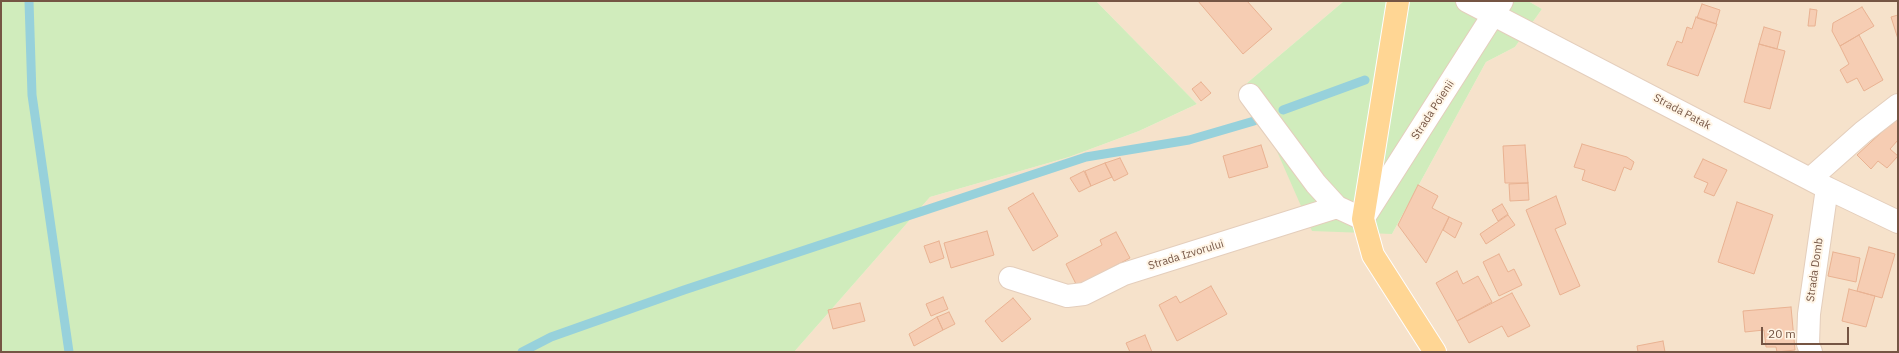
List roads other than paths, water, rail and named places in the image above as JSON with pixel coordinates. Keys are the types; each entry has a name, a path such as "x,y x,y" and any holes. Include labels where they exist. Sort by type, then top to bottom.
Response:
{"main road":[{"path":"1398,1 1362,218 1373,255 1435,352"}],"street":[{"name":"Strada Patak","path":"1467,1 1498,8 1818,184 1898,222"},
{"name":"Strada Poienii","path":"1362,218 1498,8"},
{"path":"1250,95 1316,184 1337,207 1362,218"},
{"path":"1818,184 1863,132 1898,105"},
{"name":"Strada Domb","path":"1811,352 1808,344 1809,314 1818,184"},
{"name":"Strada Izvorului","path":"1010,278 1067,296 1084,294 1124,274 1337,207"}],"waterway":[{"path":"29,1 32,95 69,352"},
{"path":"1283,110 1365,80"},
{"path":"522,352 551,337 684,290 1086,157 1189,140 1254,121"}]}
